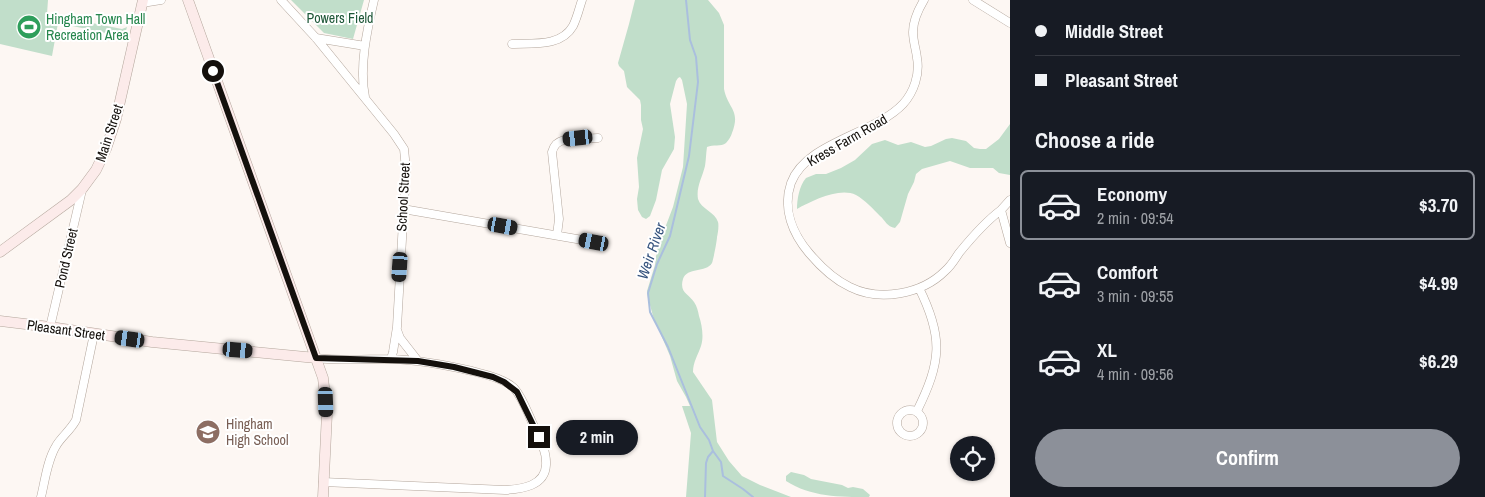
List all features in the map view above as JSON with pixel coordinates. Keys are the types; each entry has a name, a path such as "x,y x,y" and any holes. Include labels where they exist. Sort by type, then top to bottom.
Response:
{"street":[{"path":"142,2 161,0"},
{"path":"188,0 323,378 327,424 322,497"},
{"name":"School Street","path":"281,0 316,38 394,134 404,150 406,169 397,327 391,359"},
{"path":"366,99 364,84 365,46 374,0"},
{"path":"512,44 552,42 566,36 573,26 582,0"},
{"name":"Kress Farm Road","path":"924,0 918,10 913,26 918,68 909,96 896,111 808,160 796,174 791,184 788,201 791,221 800,240 811,256 845,285 865,293 904,293 919,288 945,271 982,226 1010,200"},
{"path":"973,0 1010,23"},
{"name":"Main Street","path":"0,252 65,204 82,189 96,170 109,143 116,119 142,2"},
{"path":"316,38 365,46"},
{"path":"557,234 559,219 552,152 554,146 564,140 598,138"},
{"name":"Pond Street","path":"50,327 82,189"},
{"path":"403,209 557,234 594,242"},
{"path":"1001,210 1010,242"},
{"path":"917,411 933,374 936,346 932,315 919,288"},
{"name":"Pleasant Street","path":"0,321 152,342 316,358 418,361 454,367 493,377 510,385 520,397 543,446 546,461 545,472 541,479 531,486 491,493 323,482"},
{"path":"397,327 400,338 418,361"},
{"path":"41,497 52,453 58,442 76,420 94,334"}],"green space":[{"name":"Hingham Town Hall Recreation Area","path":"0,0 48,0 47,14 122,29 127,27 123,41 123,38 120,36 58,23 52,56 0,44"},
{"name":"Powers Field","path":"291,0 364,0 353,39 324,33"},
{"path":"635,0 708,0 719,13 724,25 724,89 735,119 732,134 726,143 707,147 705,166 698,190 698,199 718,223 713,261 706,268 692,271 685,275 682,284 683,290 697,307 702,331 702,342 693,372 712,400 717,442 729,461 742,476 791,497 686,497 691,433 682,406 690,406 677,381 670,356 653,316 647,291 655,265 657,249 673,207 683,167 687,104 680,77 676,81 670,104 675,137 674,149 662,170 656,200 650,216 646,219 642,217 638,210 637,199 639,187 637,158 643,129 641,105 640,100 627,87 624,71 618,63"},
{"path":"1010,124 1010,175 999,173 993,168 970,168 950,161 922,169 916,174 900,222 895,228 888,225 863,199 849,193 826,196 797,209 800,189 806,178 816,174 826,174 841,168 855,160 872,144 885,140 898,145 911,142 925,147 952,138 966,141 974,148 986,149 999,139"},
{"path":"791,472 848,488 863,489 870,495 869,497 836,496 815,493 786,481 786,476"}],"waterway":[{"name":"Weir River","path":"686,0 690,40 696,57 698,82 689,156 670,236 657,264 648,293 650,312 668,347 700,427 709,440 713,451 706,463 705,497"},
{"path":"713,451 721,462 723,476 753,497"}],"place":[{"name":"Hingham Town Hall Recreation Area","path":"29,27"},
{"name":"Hingham High School","path":"208,432"}],"route":[{"path":"213,71 316,358 418,361 485,374 510,385 517,392 539,437"}]}
